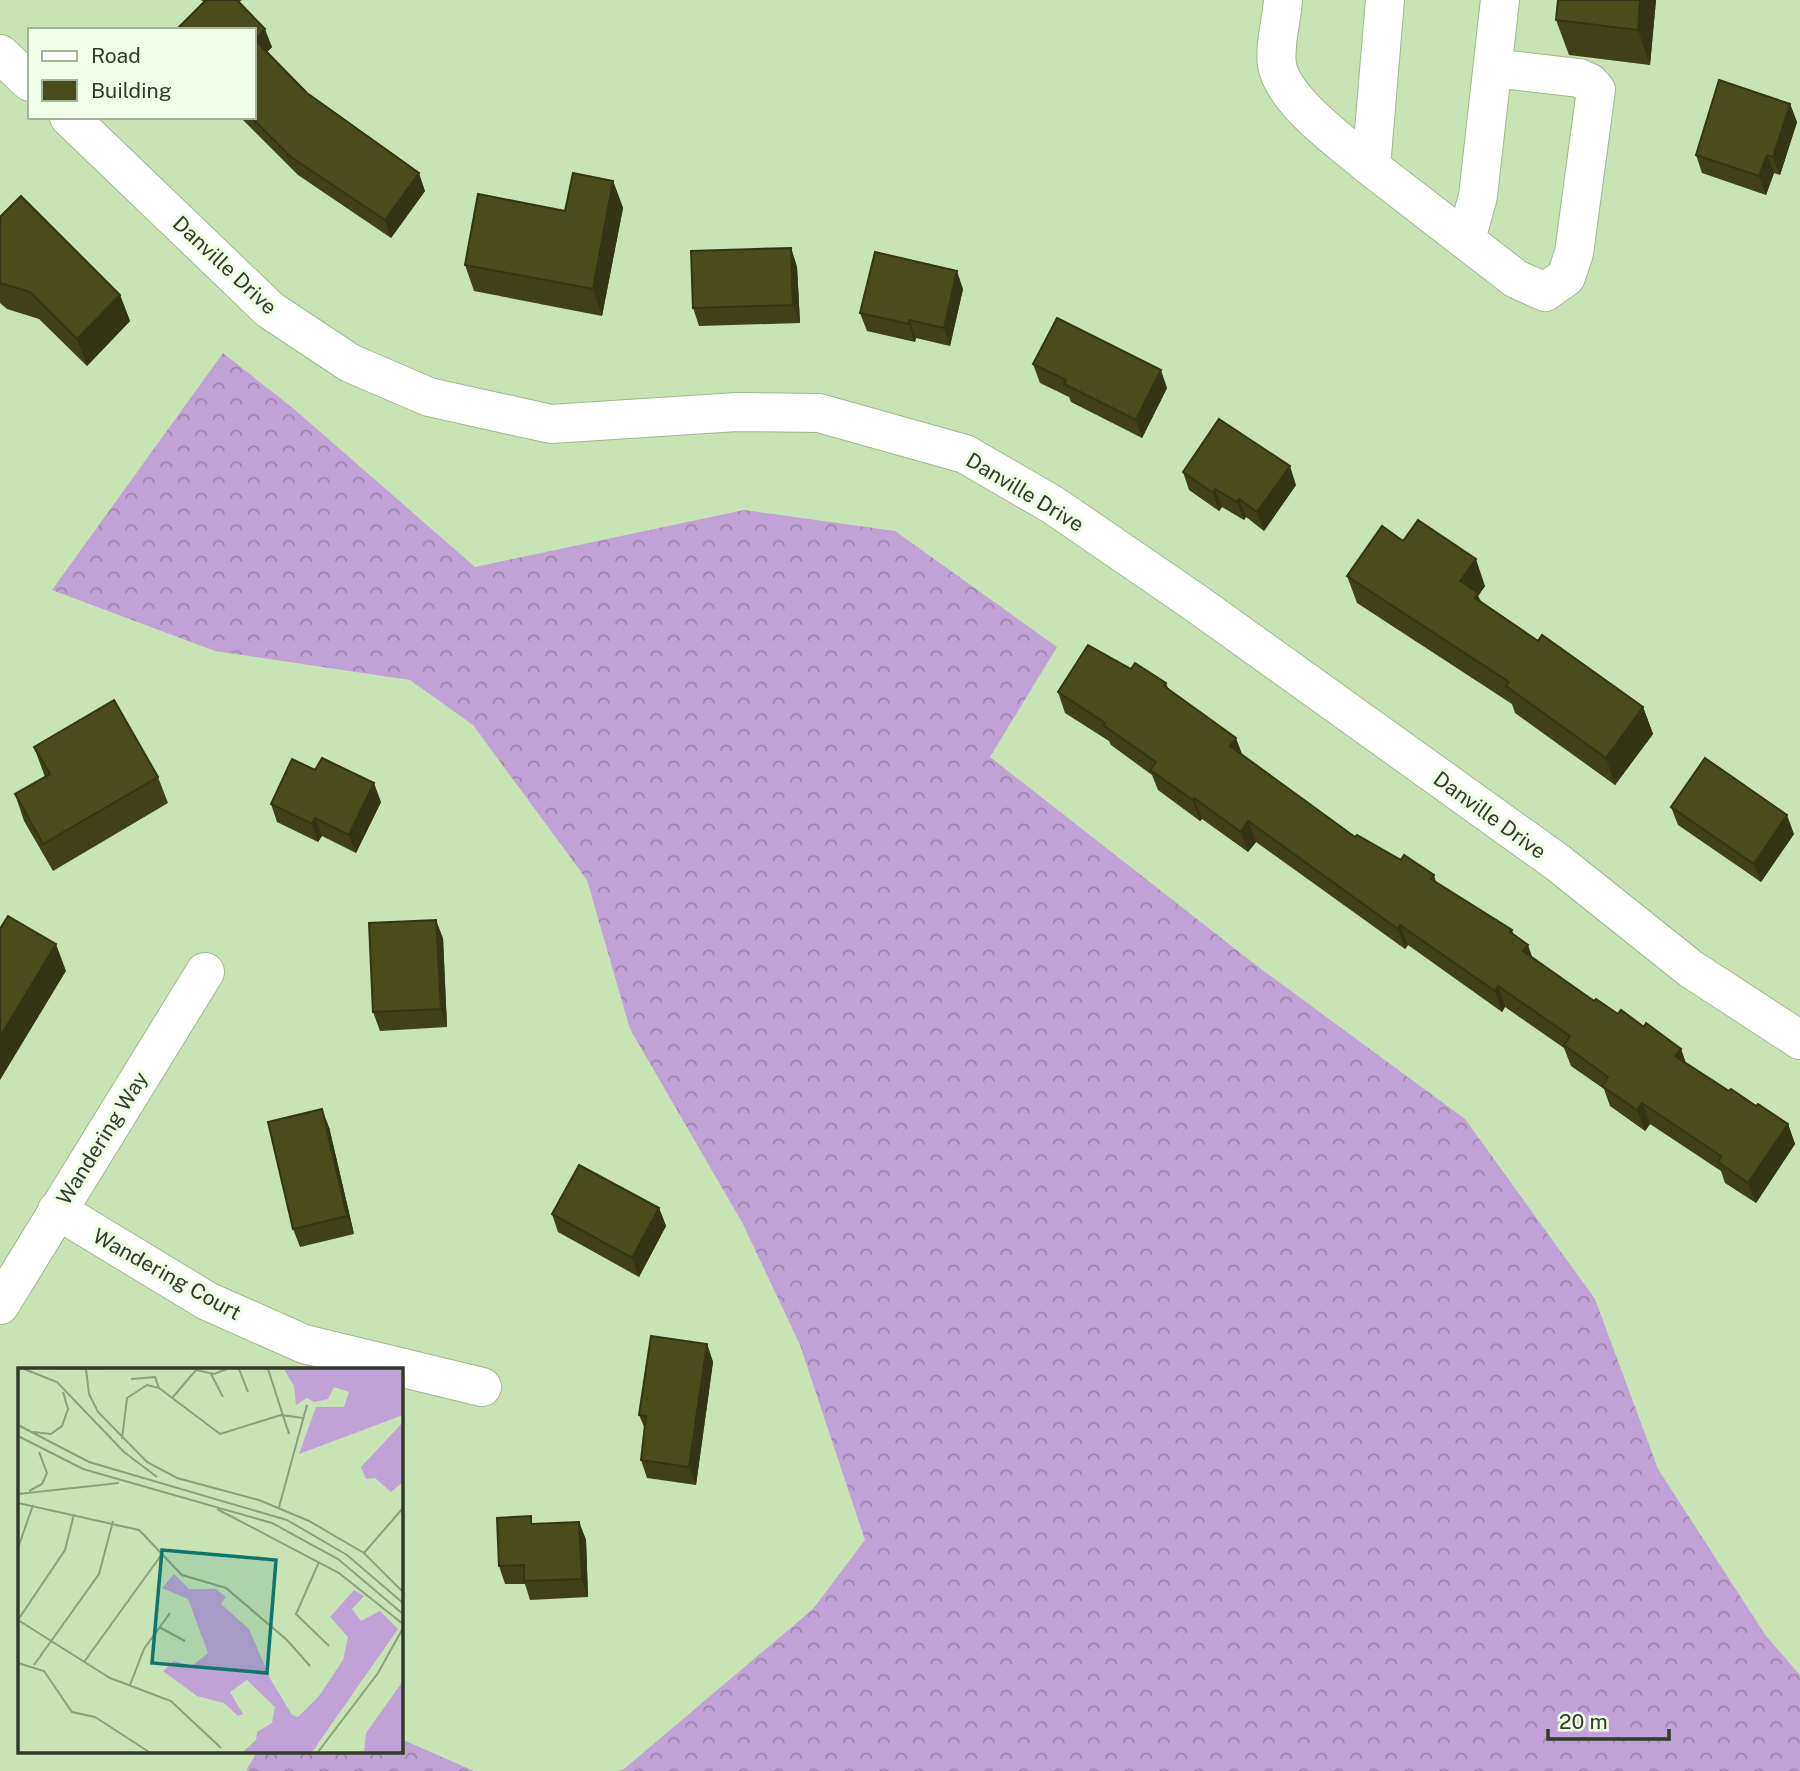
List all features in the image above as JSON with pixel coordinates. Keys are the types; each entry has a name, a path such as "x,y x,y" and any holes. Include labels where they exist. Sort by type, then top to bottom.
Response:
{"street":[{"path":"1283,0 1277,65 1289,89 1309,115 1371,167 1516,279 1545,292 1566,277 1574,253 1596,90 1590,83 1579,78 1493,68"},
{"path":"1371,167 1385,0"},
{"path":"1466,240 1478,195 1500,0"},
{"path":"0,55 28,80"},
{"name":"Danville Drive","path":"70,119 270,310 350,363 429,397 551,424 737,412 820,413 965,454 1053,505 1194,601 1557,862 1690,969 1800,1040"},
{"name":"Wandering Way","path":"0,1305 205,972"},
{"name":"Wandering Court","path":"57,1210 207,1301 304,1344 482,1387"}],"green space":[{"path":"223,353 294,409 475,567 744,510 895,531 1057,647 990,757 1257,966 1465,1119 1595,1299 1658,1469 1766,1636 1800,1675 1800,1771 618,1771 624,1769 813,1609 865,1540 800,1345 743,1224 630,1029 587,880 473,725 410,680 215,651 52,590"},
{"path":"402,1739 474,1771 246,1771 256,1754 402,1754"}],"building":[{"path":"206,0 237,0 265,29 256,39 256,28 178,28"},
{"path":"1558,0 1640,0 1638,30 1556,20"},
{"path":"256,41 307,93 419,173 385,220 291,157 253,119 256,119"},
{"path":"1719,80 1790,104 1773,157 1767,155 1759,176 1696,155"},
{"path":"573,173 613,181 593,289 465,265 478,194 565,211"},
{"path":"21,196 120,295 77,339 30,292 0,283 0,217"},
{"path":"791,248 793,305 693,308 691,251"},
{"path":"875,252 957,271 944,328 909,320 909,324 860,313"},
{"path":"1057,318 1161,370 1136,420 1064,384 1066,380 1033,364"},
{"path":"1219,419 1290,466 1257,512 1239,499 1237,502 1215,489 1213,493 1183,472"},
{"path":"1418,520 1476,559 1460,581 1478,593 1475,598 1538,641 1542,635 1643,707 1606,758 1506,686 1509,682 1347,576 1382,526 1403,541"},
{"path":"1088,645 1131,669 1135,663 1166,683 1164,686 1236,738 1230,746 1355,837 1357,835 1401,860 1404,855 1434,875 1431,879 1512,930 1510,932 1528,945 1523,951 1594,1001 1596,999 1618,1014 1621,1010 1644,1027 1646,1023 1681,1049 1675,1056 1729,1091 1731,1089 1756,1106 1758,1104 1788,1124 1748,1183 1718,1162 1721,1156 1642,1103 1637,1110 1602,1086 1608,1077 1564,1045 1570,1036 1498,986 1495,991 1400,925 1398,929 1248,821 1241,832 1150,770 1156,762 1058,692"},
{"path":"114,700 158,777 43,844 15,794 50,774 34,747"},
{"path":"322,758 374,783 349,835 315,818 312,824 271,804 292,759 315,770"},
{"path":"1705,758 1787,815 1754,864 1671,807"},
{"path":"8,916 56,944 0,1037 0,929"},
{"path":"436,920 441,1009 373,1012 369,923"},
{"path":"322,1109 347,1216 293,1229 268,1122"},
{"path":"579,1165 659,1208 632,1258 552,1214"},
{"path":"651,1336 707,1344 689,1467 641,1460 646,1416 639,1415"},
{"path":"531,1516 531,1524 579,1522 582,1579 524,1581 524,1565 499,1566 497,1518"}]}
